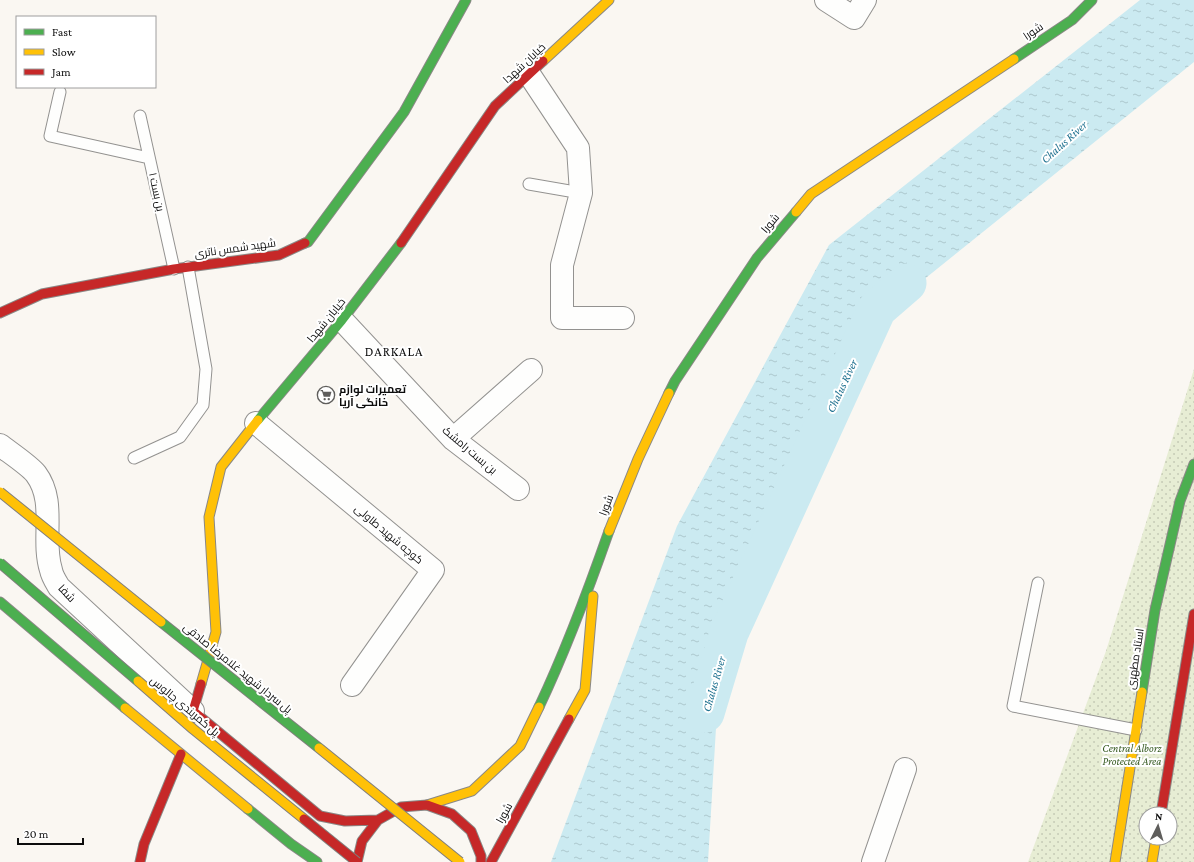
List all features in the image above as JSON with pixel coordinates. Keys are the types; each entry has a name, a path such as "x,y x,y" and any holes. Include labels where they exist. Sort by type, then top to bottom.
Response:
{"main road":[{"name":"شهید شمس ناتری","path":"0,313 42,294 174,269 279,255 308,242 404,112 466,0"},
{"name":"خیابان شهدا","path":"193,711 216,632 209,517 221,468 256,423 342,320 394,252 495,106 609,0"},
{"name":"شورا","path":"427,805 472,791 520,746 553,678 595,572 618,507 638,459 675,381 757,258 810,194 1072,20 1092,0"},
{"name":"استاد مطهری","path":"1115,862 1155,610 1180,501 1194,464"},
{"name":"پل سردار شهید غلامرضا صادقی","path":"0,492 460,862"},
{"name":"پل کمربندی چالوس","path":"0,563 193,729 357,862"},
{"name":"شورا","path":"491,862 585,690 595,572"},
{"path":"0,602 181,754 291,844 317,862"},
{"path":"1162,806 1194,614"},
{"path":"193,711 320,816 323,822 324,830 314,844 304,848 291,844"},
{"path":"140,862 144,844 181,754"},
{"path":"357,862 362,841 378,820 401,807 427,805 452,814 471,831 481,856 481,862"},
{"path":"320,816 345,821 378,820"},
{"path":"1152,862 1155,846"}],"street":[{"path":"826,0 854,18 865,0"},
{"path":"529,74 578,148 581,193 562,265 562,318 623,318"},
{"name":"بن بست رامشک","path":"342,320 453,438 518,489"},
{"path":"453,438 531,370"},
{"name":"کوچه شهید طاولی","path":"256,423 433,570 352,685"},
{"name":"شفا","path":"0,445 35,473 43,485 47,503 48,553 51,571 59,587 193,711"},
{"path":"873,862 905,770"}],"lane":[{"path":"60,92 50,136 150,158"},
{"name":"بن بست ۱","path":"140,116 174,269"},
{"path":"529,184 581,193"},
{"path":"134,458 180,437 203,405 206,369 188,267"},
{"path":"1038,583 1013,706 1136,730"}],"green space":[{"name":"Central Alborz Protected Area","path":"1194,369 1194,862 1028,862 1106,651"}],"water":[{"path":"1140,0 1194,0 1194,62 850,339 723,611 708,862 551,862 677,526 829,245"}],"waterway":[{"name":"Chalus River","path":"705,713 729,633 877,309 907,283"}],"traffic: fast":[{"path":"305,243 308,242 404,112 466,0"},
{"path":"1014,59 1072,20 1092,0"},
{"path":"669,393 675,381 757,258 796,212"},
{"path":"258,420 342,320 401,243"},
{"path":"1142,692 1155,610 1180,501 1194,464"},
{"path":"539,707 576,620 609,531"},
{"path":"0,563 138,681"},
{"path":"0,602 125,708"},
{"path":"161,622 319,748"},
{"path":"248,809 291,844 317,862"}],"traffic: slow":[{"path":"543,61 609,0"},
{"path":"796,212 811,194 1014,59"},
{"path":"609,531 638,459 669,393"},
{"path":"201,684 216,632 209,517 221,467 258,420"},
{"path":"0,492 161,622"},
{"path":"569,719 585,690 593,596"},
{"path":"138,681 193,729 304,819"},
{"path":"1115,862 1142,692"},
{"path":"427,805 472,791 520,746 539,707"},
{"path":"125,708 248,809"},
{"path":"319,748 460,862"},
{"path":"1152,862 1155,846"}],"traffic: jam":[{"path":"401,243 495,106 543,61"},
{"path":"0,313 42,294 174,269 279,255 305,243"},
{"path":"1162,806 1194,614"},
{"path":"201,684 193,711 320,816 345,821 378,820"},
{"path":"491,862 569,719"},
{"path":"140,862 144,844 181,754"},
{"path":"357,862 362,841 378,820 401,807 427,805 452,814 471,831 481,856 481,862"},
{"path":"304,819 357,862"}],"place":[{"name":"تعمیرات لوازم خانگی آریا","path":"326,395"}],"district":[{"name":"DARKALA","path":"394,351"}]}
